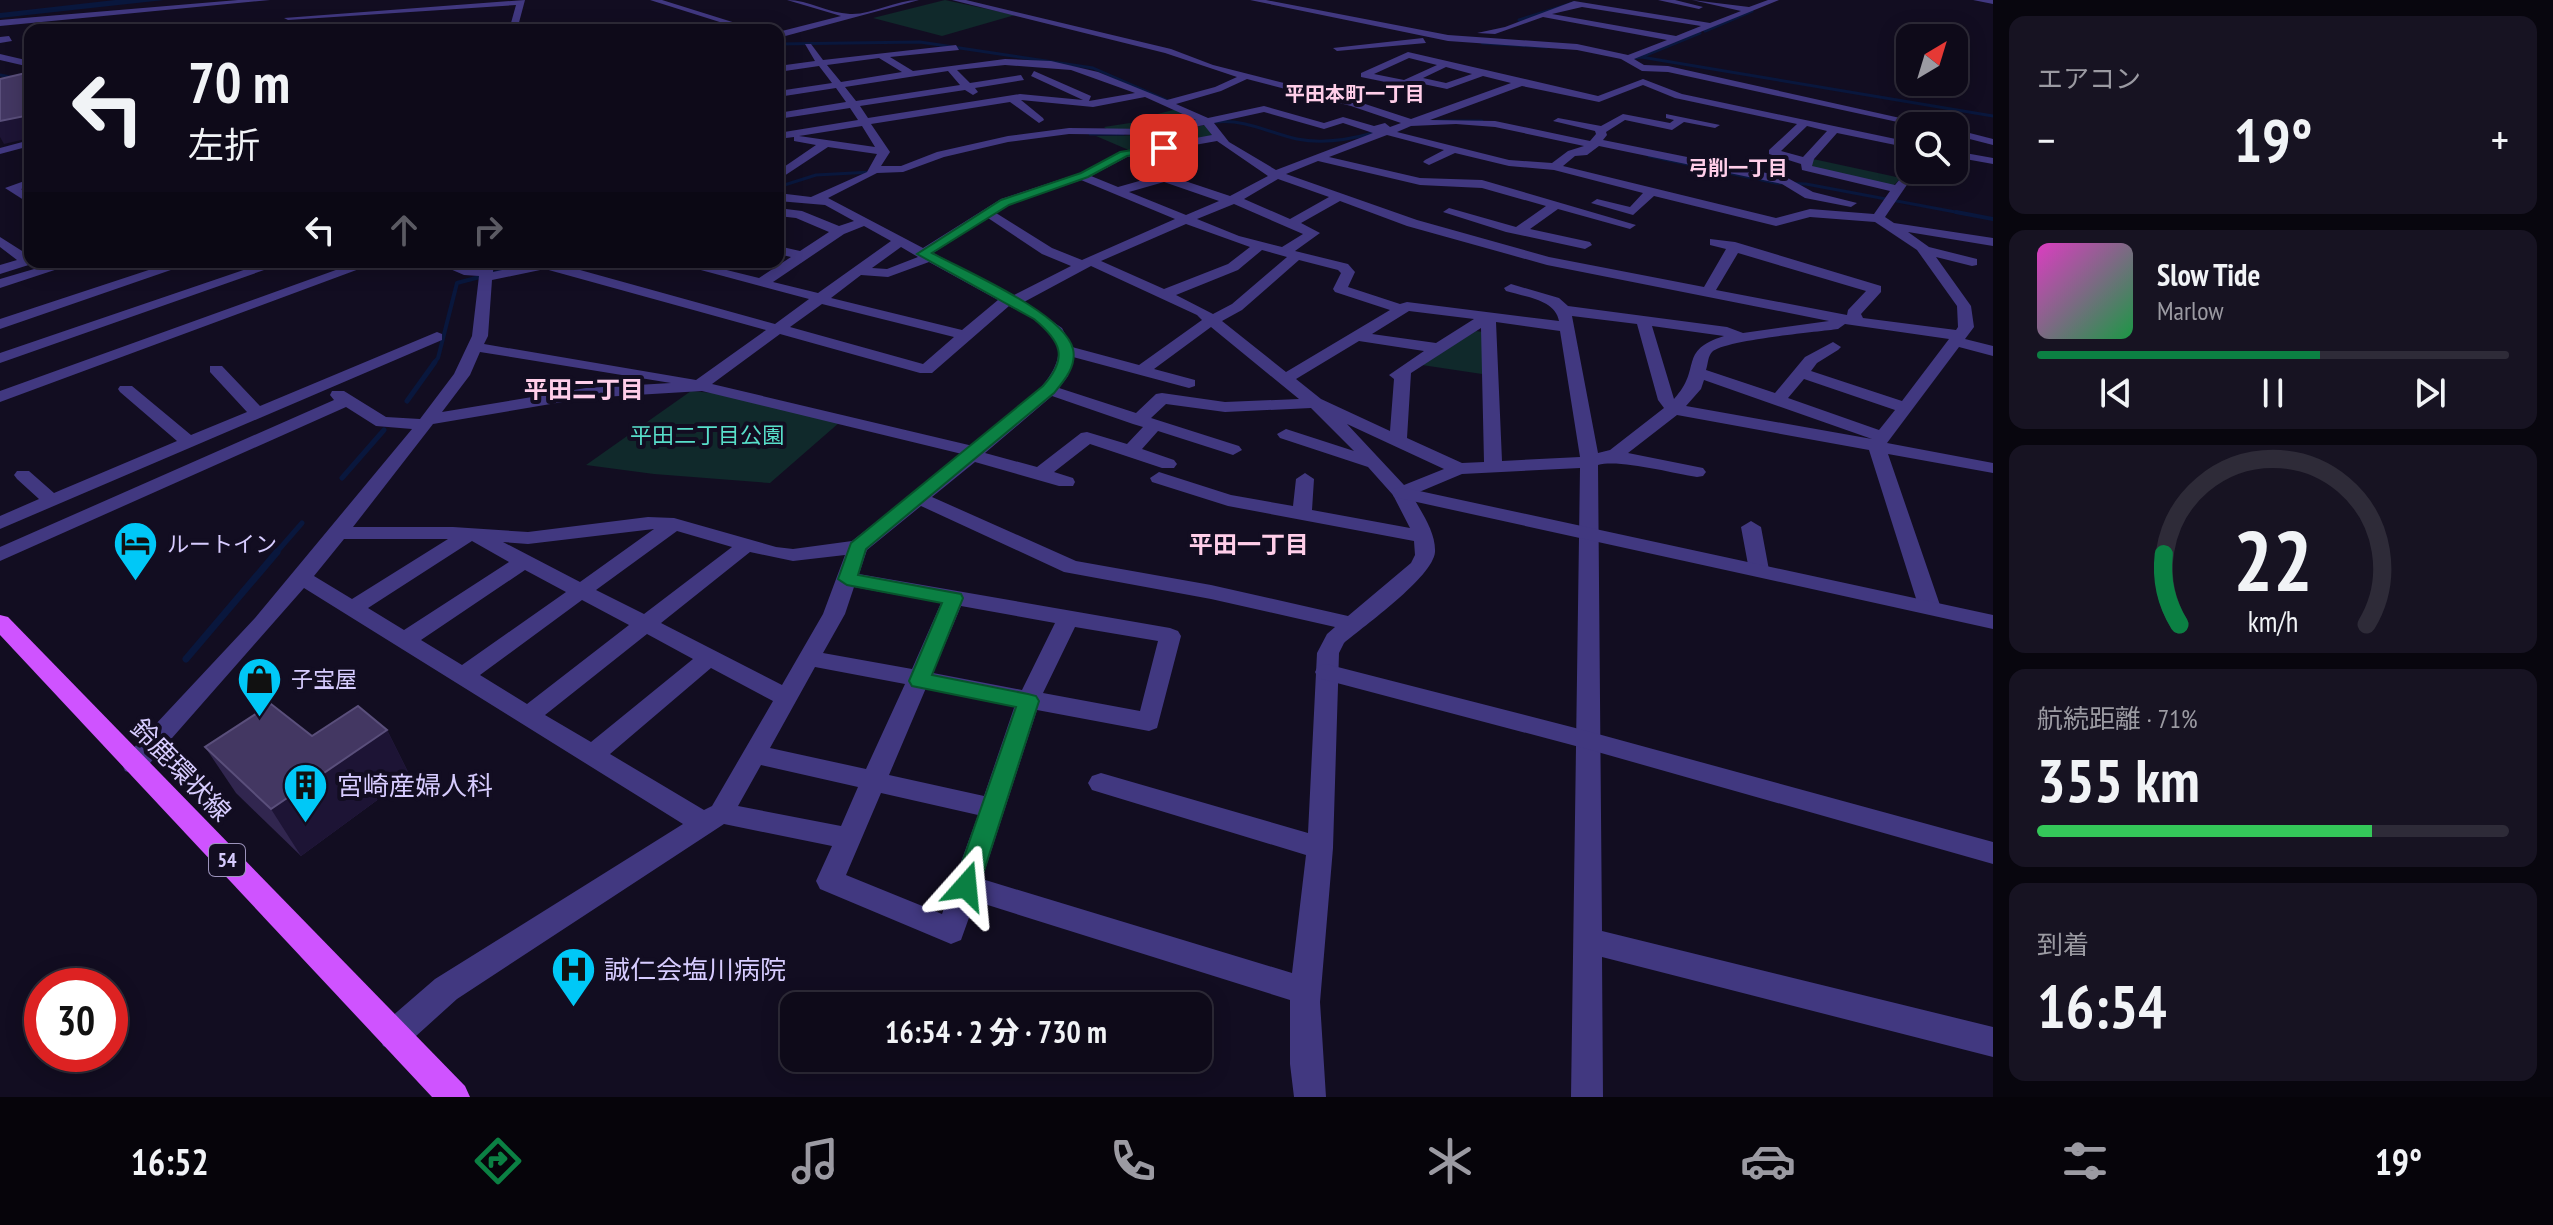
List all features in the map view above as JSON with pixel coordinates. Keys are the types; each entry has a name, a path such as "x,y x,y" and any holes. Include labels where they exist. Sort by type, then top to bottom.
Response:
{"main road":[{"name":"鈴鹿環状線","path":"0,622 454,1097"}],"street":[{"path":"654,0 734,24"},
{"path":"670,5 692,0"},
{"path":"791,0 850,16"},
{"path":"784,33 915,0"},
{"path":"956,0 1160,49 1408,122"},
{"path":"1254,0 1448,38 1521,46 1577,47 1628,59 1642,68 1668,69 1896,118"},
{"path":"1558,0 1712,26"},
{"path":"1614,0 1683,13"},
{"path":"1662,0 1750,10"},
{"path":"1628,59 1775,0"},
{"path":"1977,0 1993,2"},
{"path":"191,18 197,11 236,9 268,1"},
{"path":"0,23 268,1"},
{"path":"288,18 520,1 514,24"},
{"path":"1337,48 1501,32 1560,6 1588,3"},
{"path":"1669,19 1707,3"},
{"path":"146,10 236,9"},
{"path":"26,24 111,13"},
{"path":"1540,14 1678,39"},
{"path":"24,24 10,26 4,34 24,32"},
{"path":"808,46 866,122 884,152"},
{"path":"784,68 954,48"},
{"path":"881,55 911,74"},
{"path":"1445,61 1405,83 1364,75 1408,55 1445,61 1521,83 1599,99 1643,82 1697,104 1896,142"},
{"path":"0,57 24,63"},
{"path":"784,93 1007,60 1045,62 1090,70 1211,121 1219,137 1232,149 1279,175 1350,193 1426,227 1547,261 1858,322 1957,338 1993,351"},
{"path":"950,68 984,103"},
{"path":"1642,68 1643,82"},
{"path":"15,73 24,75"},
{"path":"1412,79 1447,86 1482,73"},
{"path":"1034,74 1102,104"},
{"path":"1139,108 1218,89 1246,76"},
{"path":"887,78 918,114"},
{"path":"784,115 1021,78"},
{"path":"570,268 926,370 1011,300 1086,263 1233,200 1317,157 1521,83"},
{"path":"1793,96 1811,87"},
{"path":"784,135 1013,99 1102,104 1146,94"},
{"path":"1013,99 1039,120"},
{"path":"816,199 873,172 903,169 941,154 1069,131 1155,132 1264,109 1324,126 1343,120 1374,130 1408,122 1456,121 1597,139 1790,183 1809,195"},
{"path":"1642,110 1715,125"},
{"path":"1507,126 1509,137 1514,140 1583,153 1623,117 1672,127 1682,118"},
{"path":"1557,122 1597,139"},
{"path":"1804,123 1773,152 1807,162"},
{"path":"1834,130 1820,143 1806,168 1887,207 1993,242"},
{"path":"1386,132 1509,163 1551,167 1776,222 1819,212 1887,207"},
{"path":"1968,136 1993,142"},
{"path":"784,137 884,152"},
{"path":"858,271 888,273 926,255 1005,202 1081,176 1124,154 1219,137"},
{"path":"784,170 826,143"},
{"path":"0,151 24,145"},
{"path":"1429,162 1456,148"},
{"path":"873,172 884,152"},
{"path":"1317,157 1458,187 1551,167 1572,153"},
{"path":"792,155 806,157"},
{"path":"1968,157 1993,161"},
{"path":"1290,224 1386,174"},
{"path":"1693,175 1774,192 1887,207 1924,250 1964,306 1966,327 1878,441"},
{"path":"1081,176 1220,233 1343,267 1348,272 1340,289 1402,309"},
{"path":"1118,191 1164,178 1233,200 1313,233 1237,307 1142,370"},
{"path":"1593,202 1633,211 1647,191 1661,180"},
{"path":"1482,184 1630,225"},
{"path":"1887,207 1902,184"},
{"path":"6,185 24,196"},
{"path":"335,533 528,538 639,523 674,524 793,555 858,547 1049,390 1060,376 1066,362 1066,350 1061,336 1051,325 1011,300 828,202 784,197"},
{"path":"1426,227 1469,198"},
{"path":"1555,205 1519,231 1585,245"},
{"path":"1449,212 1511,229"},
{"path":"784,213 798,214 839,231"},
{"path":"988,213 1047,251 1086,263 1202,312 1315,403 1376,464 1401,493 1424,537 1425,555 1419,567 1335,639 1328,653 1320,848 1304,990 1302,1052 1310,1097"},
{"path":"784,267 839,231 864,222"},
{"path":"1220,233 1238,225"},
{"path":"0,241 24,258"},
{"path":"324,386 382,422 426,422 586,393 697,387 900,241"},
{"path":"1715,242 1876,289 1853,313 1858,322"},
{"path":"1163,295 1233,267 1259,246"},
{"path":"1708,292 1735,246"},
{"path":"1547,261 1560,248"},
{"path":"1924,250 1972,262"},
{"path":"784,251 802,255"},
{"path":"1798,268 1806,254"},
{"path":"0,270 24,263"},
{"path":"1650,281 1659,267"},
{"path":"0,284 52,268"},
{"path":"0,324 169,268"},
{"path":"0,358 262,268"},
{"path":"0,397 355,268"},
{"path":"134,764 196,700 301,577 462,375 476,347 487,270 469,272 458,268"},
{"path":"702,268 965,335"},
{"path":"761,283 783,268"},
{"path":"1511,288 1554,301 1566,318 1589,449 1587,1097"},
{"path":"1285,379 1402,309 1413,307 1488,317 1643,320 1727,332 1741,338"},
{"path":"1398,439 1400,373 1488,317"},
{"path":"1488,317 1493,465"},
{"path":"1643,320 1666,400 1674,409 1878,441 1993,468"},
{"path":"1401,493 1459,469 1587,462 1616,454 1674,409 1695,386 1706,348 1741,338 1858,322"},
{"path":"1357,336 1438,348"},
{"path":"0,523 437,337"},
{"path":"476,347 585,363 905,432 1066,482"},
{"path":"1779,399 1811,360 1833,347"},
{"path":"1066,350 1184,382 1162,398 1130,451"},
{"path":"216,369 258,414"},
{"path":"1700,373 1779,399 1878,441 1930,608"},
{"path":"1801,373 1904,407"},
{"path":"126,389 189,443"},
{"path":"1049,390 1233,450"},
{"path":"1162,398 1225,407 1315,403 1459,469"},
{"path":"0,555 348,400"},
{"path":"1286,434 1376,464"},
{"path":"1040,474 1087,437 1130,451 1164,471 1228,500 1424,537"},
{"path":"1616,454 1630,461 1697,472"},
{"path":"23,475 52,501"},
{"path":"1302,513 1305,479"},
{"path":"1401,493 1993,622"},
{"path":"920,498 1071,567 1211,592 1352,624"},
{"path":"464,675 674,524"},
{"path":"1751,527 1759,570"},
{"path":"471,536 786,697"},
{"path":"353,608 471,536"},
{"path":"528,715 747,545"},
{"path":"394,1035 446,989 713,818 754,754 834,614 858,547"},
{"path":"405,640 523,562"},
{"path":"301,577 592,755 713,818 850,839"},
{"path":"809,658 1149,722 1170,636 847,579"},
{"path":"954,598 830,881 951,931 1028,701 1068,619"},
{"path":"592,755 709,658"},
{"path":"1326,672 1587,740 1993,853"},
{"path":"754,754 993,808"},
{"path":"1101,783 1320,848"},
{"path":"966,886 1304,990"},
{"path":"1586,940 1993,1042"}],"green space":[{"path":"945,0 1015,15 942,36 873,18"},
{"path":"1177,109 1202,120 1184,126 1111,133 1104,127 1143,121 1142,118"},
{"path":"1205,125 1213,136 1131,151 1096,136 1154,135"},
{"path":"1813,159 1896,177 1896,183 1893,186 1810,167"},
{"path":"1476,331 1483,332 1482,374 1422,365"},
{"name":"平田二丁目公園","path":"691,391 713,393 840,422 770,483 586,465"}],"water":[{"path":"115,0 164,0 0,18 0,13"}],"building":[{"path":"24,73 24,116 0,121 0,79"},
{"path":"271,704 312,736 358,706 387,730 271,809 205,747"}],"waterway":[{"path":"1519,20 1573,3"},
{"path":"1705,31 1752,11"},
{"path":"1641,57 1700,33"},
{"path":"784,44 920,42 1093,68 1173,103"},
{"path":"1482,43 1547,47"},
{"path":"1629,59 1641,57"},
{"path":"1641,57 1993,116"},
{"path":"0,75 24,80"},
{"path":"1437,121 1482,121"},
{"path":"1216,122 1237,123 1316,141 1373,133"},
{"path":"1090,134 1123,134"},
{"path":"1649,156 1776,183 1806,184 1966,214"},
{"path":"784,185 816,175 872,172"},
{"path":"1956,212 1993,219"},
{"path":"433,364 438,358 457,283 513,268"},
{"path":"407,401 435,362"},
{"path":"342,478 384,430"},
{"path":"275,554 302,523"},
{"path":"186,659 277,552"}],"place":[{"name":"ルートイン","path":"136,583"},
{"name":"子宝屋","path":"260,718"},
{"name":"宮崎産婦人科","path":"306,825"},
{"name":"誠仁会塩川病院","path":"573,1009"}],"district":[{"name":"平田本町一丁目","path":"1355,94"},
{"name":"弓削一丁目","path":"1738,168"},
{"name":"平田二丁目","path":"584,390"},
{"name":"平田一丁目","path":"1249,545"}],"route":[{"path":"966,886 1028,701 919,681 954,598 847,579 858,547 1049,390 1066,362 1066,350 1057,331 1039,316 923,254 1005,202 1084,175 1124,154 1164,148"}]}
